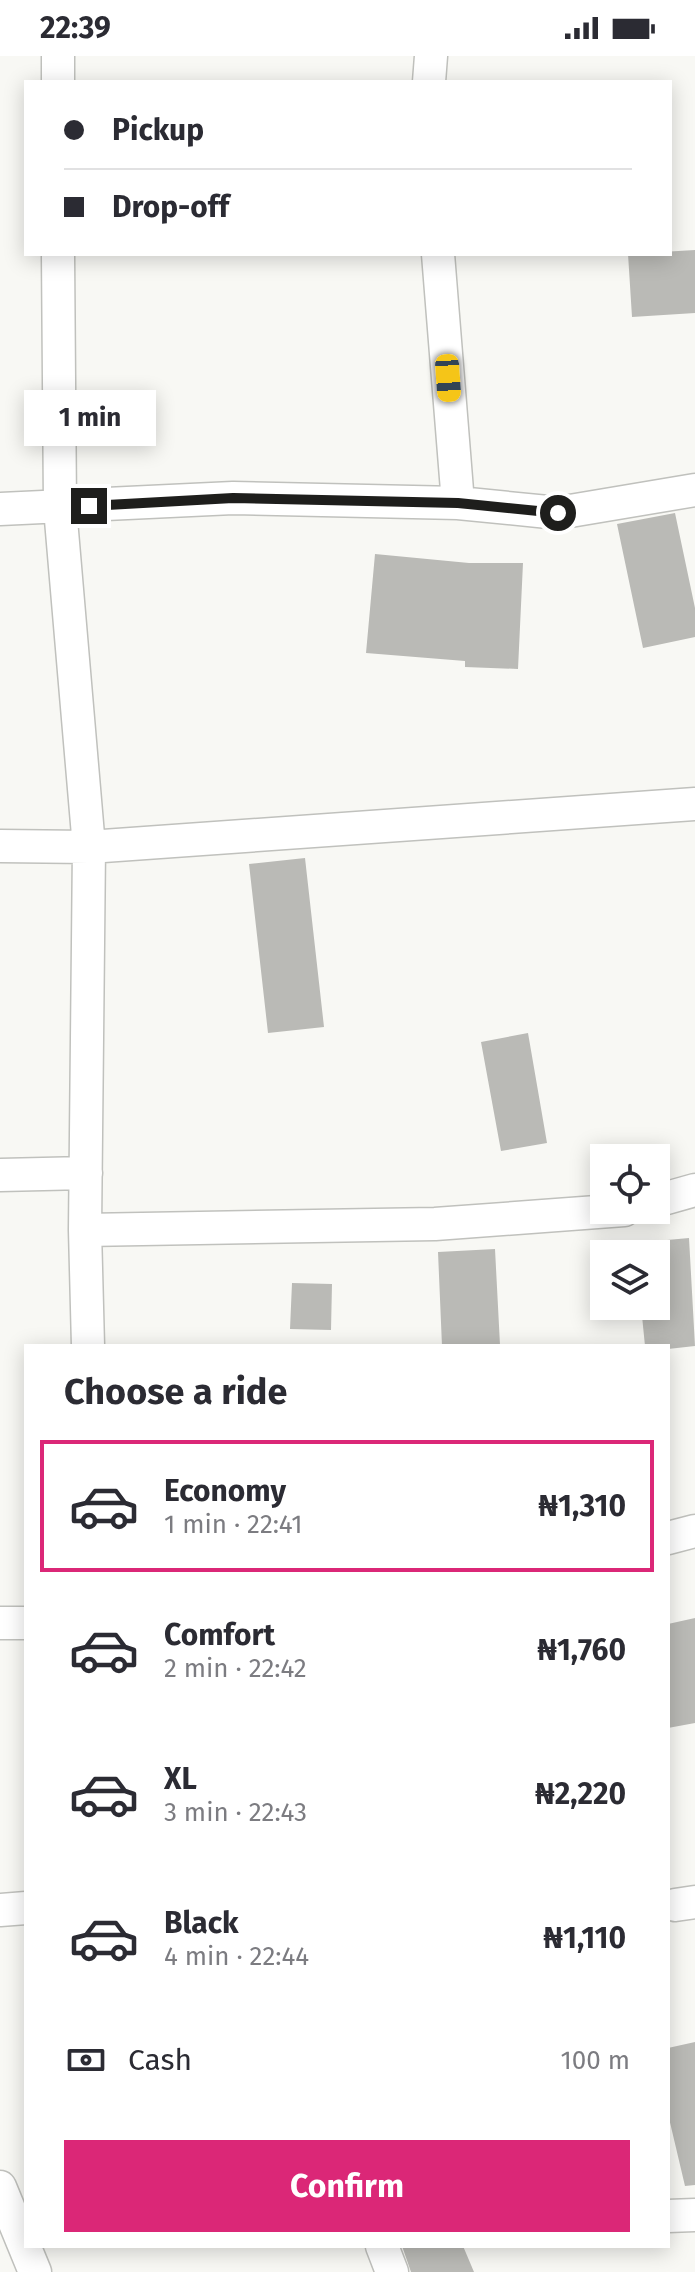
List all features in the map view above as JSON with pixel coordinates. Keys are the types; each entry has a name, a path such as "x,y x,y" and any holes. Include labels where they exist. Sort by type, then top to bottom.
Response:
{"street":[{"path":"58,56 58,80"},
{"path":"429,80 431,56"},
{"path":"58,256 60,508 89,847 85,1230 88,1344"},
{"path":"438,256 458,503"},
{"path":"0,509 233,498 458,503 558,513 695,490"},
{"path":"0,846 89,847 695,804"},
{"path":"0,1175 86,1173"},
{"path":"670,1197 695,1190"},
{"path":"85,1230 435,1224 590,1213"},
{"path":"670,1537 695,1531"},
{"path":"0,1623 24,1623"},
{"path":"0,1910 24,1908"},
{"path":"0,2187 21,2225"},
{"path":"670,2216 695,2215"},
{"path":"28,2248 35,2272"},
{"path":"383,2248 392,2272"}],"building":[{"path":"695,250 695,313 632,317 628,256 672,256 672,251"},
{"path":"675,513 695,608 695,637 643,648 617,524"},
{"path":"375,554 469,563 523,563 518,669 465,667 465,661 366,653"},
{"path":"305,858 324,1027 268,1033 249,864"},
{"path":"528,1033 547,1143 501,1151 481,1042"},
{"path":"689,1238 695,1346 670,1349 670,1344 645,1344 642,1320 670,1320 670,1240 667,1240"},
{"path":"495,1249 500,1344 442,1344 438,1252"},
{"path":"292,1283 332,1284 331,1330 290,1329"},
{"path":"695,1618 695,1723 670,1728 670,1624"},
{"path":"695,2042 695,2185 685,2186 670,2122 670,2048"},
{"path":"403,2248 464,2248 474,2272 411,2272"}],"route":[{"path":"89,506 233,498 458,503 558,513"}]}
